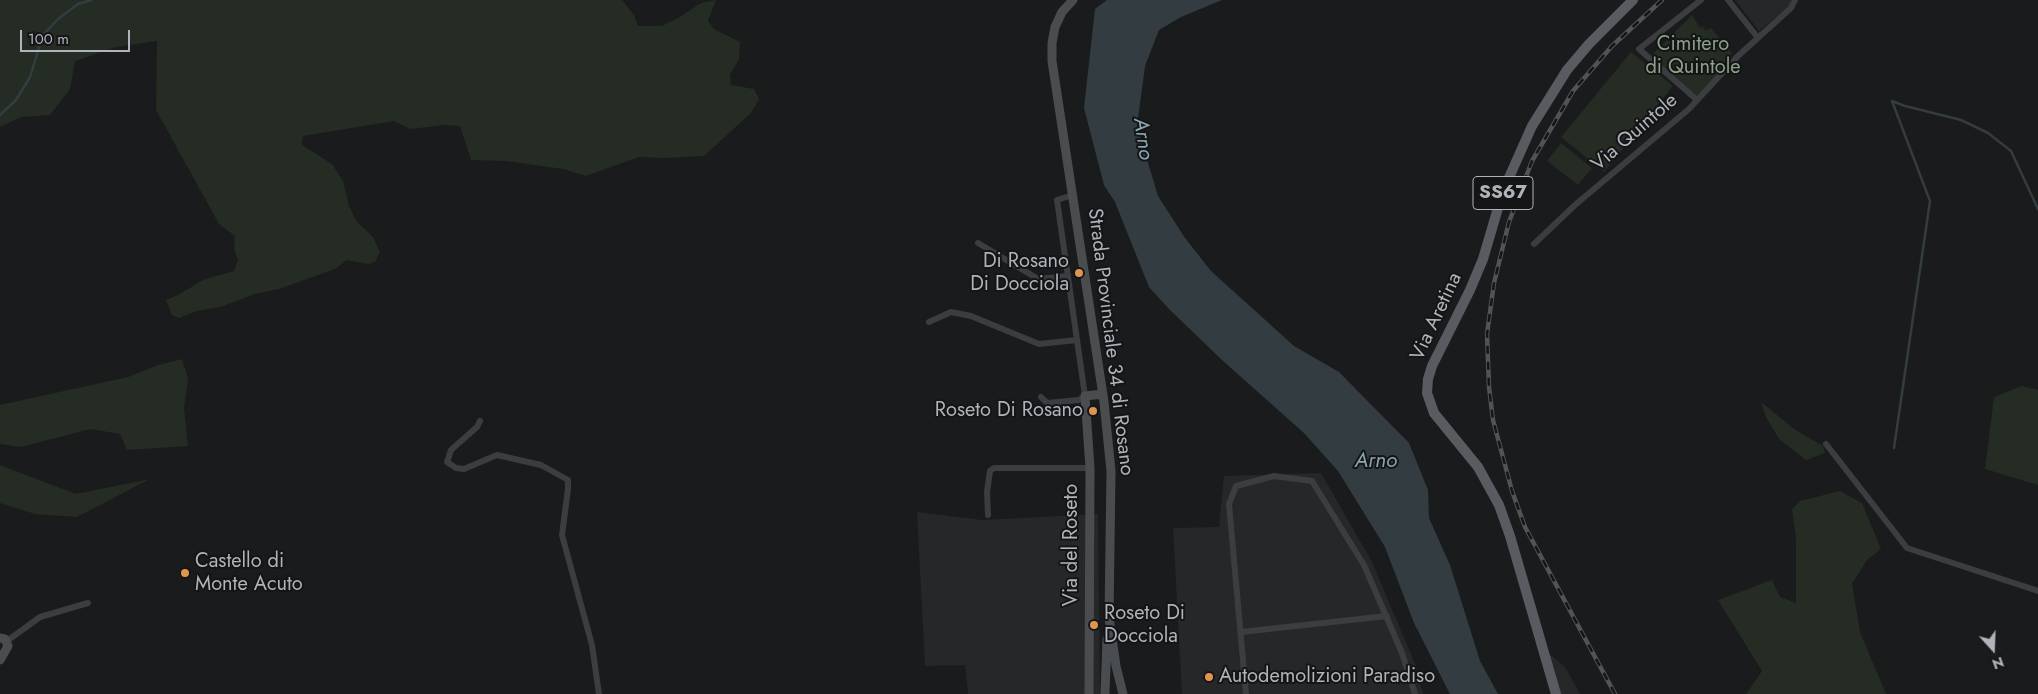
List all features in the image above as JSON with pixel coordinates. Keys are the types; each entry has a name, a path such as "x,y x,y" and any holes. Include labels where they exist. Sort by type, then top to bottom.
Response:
{"main road":[{"name":"Strada Provinciale 34 di Rosano","path":"1073,0 1058,18 1052,43 1056,92 1103,394 1111,471 1109,618 1114,656 1123,694"},
{"name":"Via Aretina","path":"1556,694 1510,536 1499,506 1478,467 1434,413 1427,392 1428,379 1432,366 1470,290 1483,259 1504,191 1532,126 1567,70 1589,44 1633,0"},
{"path":"1085,396 1103,394"},
{"name":"Via del Roseto","path":"1085,396 1090,468 1089,694"},
{"path":"1105,694 1109,618"},
{"path":"0,660 8,646 4,640"}],"street":[{"path":"1697,100 1639,49 1701,0"},
{"path":"1728,0 1758,38"},
{"name":"Via Quintole","path":"1534,244 1575,205 1697,100 1758,38 1791,8 1795,0"},
{"name":"Via del Roseto","path":"1073,196 1057,200 1085,396"},
{"path":"978,243 1038,279 1068,276"},
{"path":"929,322 951,312 971,316 1039,344 1077,340"},
{"path":"1041,397 1048,403 1079,400 1085,396"},
{"path":"480,421 477,427 451,450 447,462 456,468 464,469 497,455 542,465 568,480 562,535 592,646 599,694"},
{"path":"1826,444 1907,548 2038,591"},
{"path":"988,515 987,492 990,471 994,468 1090,468"},
{"path":"1246,694 1229,504 1236,486 1274,476 1312,481 1364,564 1402,653 1415,694"},
{"path":"4,640 40,617 88,603"},
{"path":"1241,632 1387,616"}],"shaded area":[{"path":"1735,0 1797,0 1759,31"},
{"path":"1321,473 1372,562 1416,666 1423,694 1182,694 1173,528 1219,527 1224,476"},
{"path":"917,512 982,520 1098,514 1100,694 968,694 965,665 925,666"},
{"path":"1536,643 1565,667 1580,694 1552,694"}],"green space":[{"path":"0,0 622,0 634,15 638,26 662,26 701,3 716,0 708,21 714,29 740,42 739,59 730,75 731,85 754,89 759,99 751,113 704,156 639,157 586,176 563,169 506,161 471,160 460,126 445,125 410,129 394,121 303,136 302,145 332,164 343,181 349,206 357,222 373,237 380,252 375,262 368,264 347,260 335,269 279,289 255,294 220,307 197,311 179,318 172,315 166,300 203,280 234,271 238,260 234,248 235,236 219,224 156,110 157,41 116,47 75,61 70,89 50,115 21,117 0,127"},
{"name":"Cimitero di Quintole","path":"1692,15 1700,28 1702,26 1706,31 1711,28 1732,53 1713,80 1696,97 1650,57"},
{"path":"1631,52 1673,86 1604,172 1561,137"},
{"path":"1561,143 1592,168 1578,185 1547,161"},
{"path":"182,359 188,379 184,408 188,446 127,450 120,434 90,429 21,447 0,444 0,405 128,377 158,365"},
{"path":"2022,386 2038,390 2038,485 1985,469 1994,397"},
{"path":"1761,402 1794,429 1823,446 1825,453 1806,460 1779,439 1766,417"},
{"path":"0,465 76,494 150,479 77,517 35,514 0,503"},
{"path":"1840,491 1862,503 1881,549 1867,560 1852,584 1860,632 1886,694 1746,694 1762,671 1718,600 1772,580 1780,597 1796,603 1796,538 1792,509 1800,501"}],"water":[{"name":"Arno","path":"1107,0 1222,0 1181,17 1159,30 1145,66 1137,126 1158,196 1185,238 1211,271 1294,346 1339,372 1409,443 1428,490 1429,518 1450,565 1480,661 1498,694 1450,694 1414,623 1385,547 1338,471 1304,433 1222,360 1149,287 1115,202 1104,185 1084,108 1095,9"}],"waterway":[{"path":"0,115 16,100 30,77 43,35 58,19 78,4 91,0"},
{"path":"1892,101 1930,201 1894,448"},
{"path":"1892,101 1961,120 1988,133 2011,151 2038,209"}],"railway":[{"path":"1615,694 1525,527 1512,491 1493,420 1489,387 1487,334 1494,283 1509,222 1532,161 1573,91 1612,46 1662,0"}],"place":[{"name":"Di Rosano Di Docciola","path":"1079,273"},
{"name":"Roseto Di Rosano","path":"1093,411"},
{"name":"Castello di Monte Acuto","path":"185,573"},
{"name":"Roseto Di Docciola","path":"1094,625"},
{"name":"Autodemolizioni Paradiso","path":"1209,677"}]}
